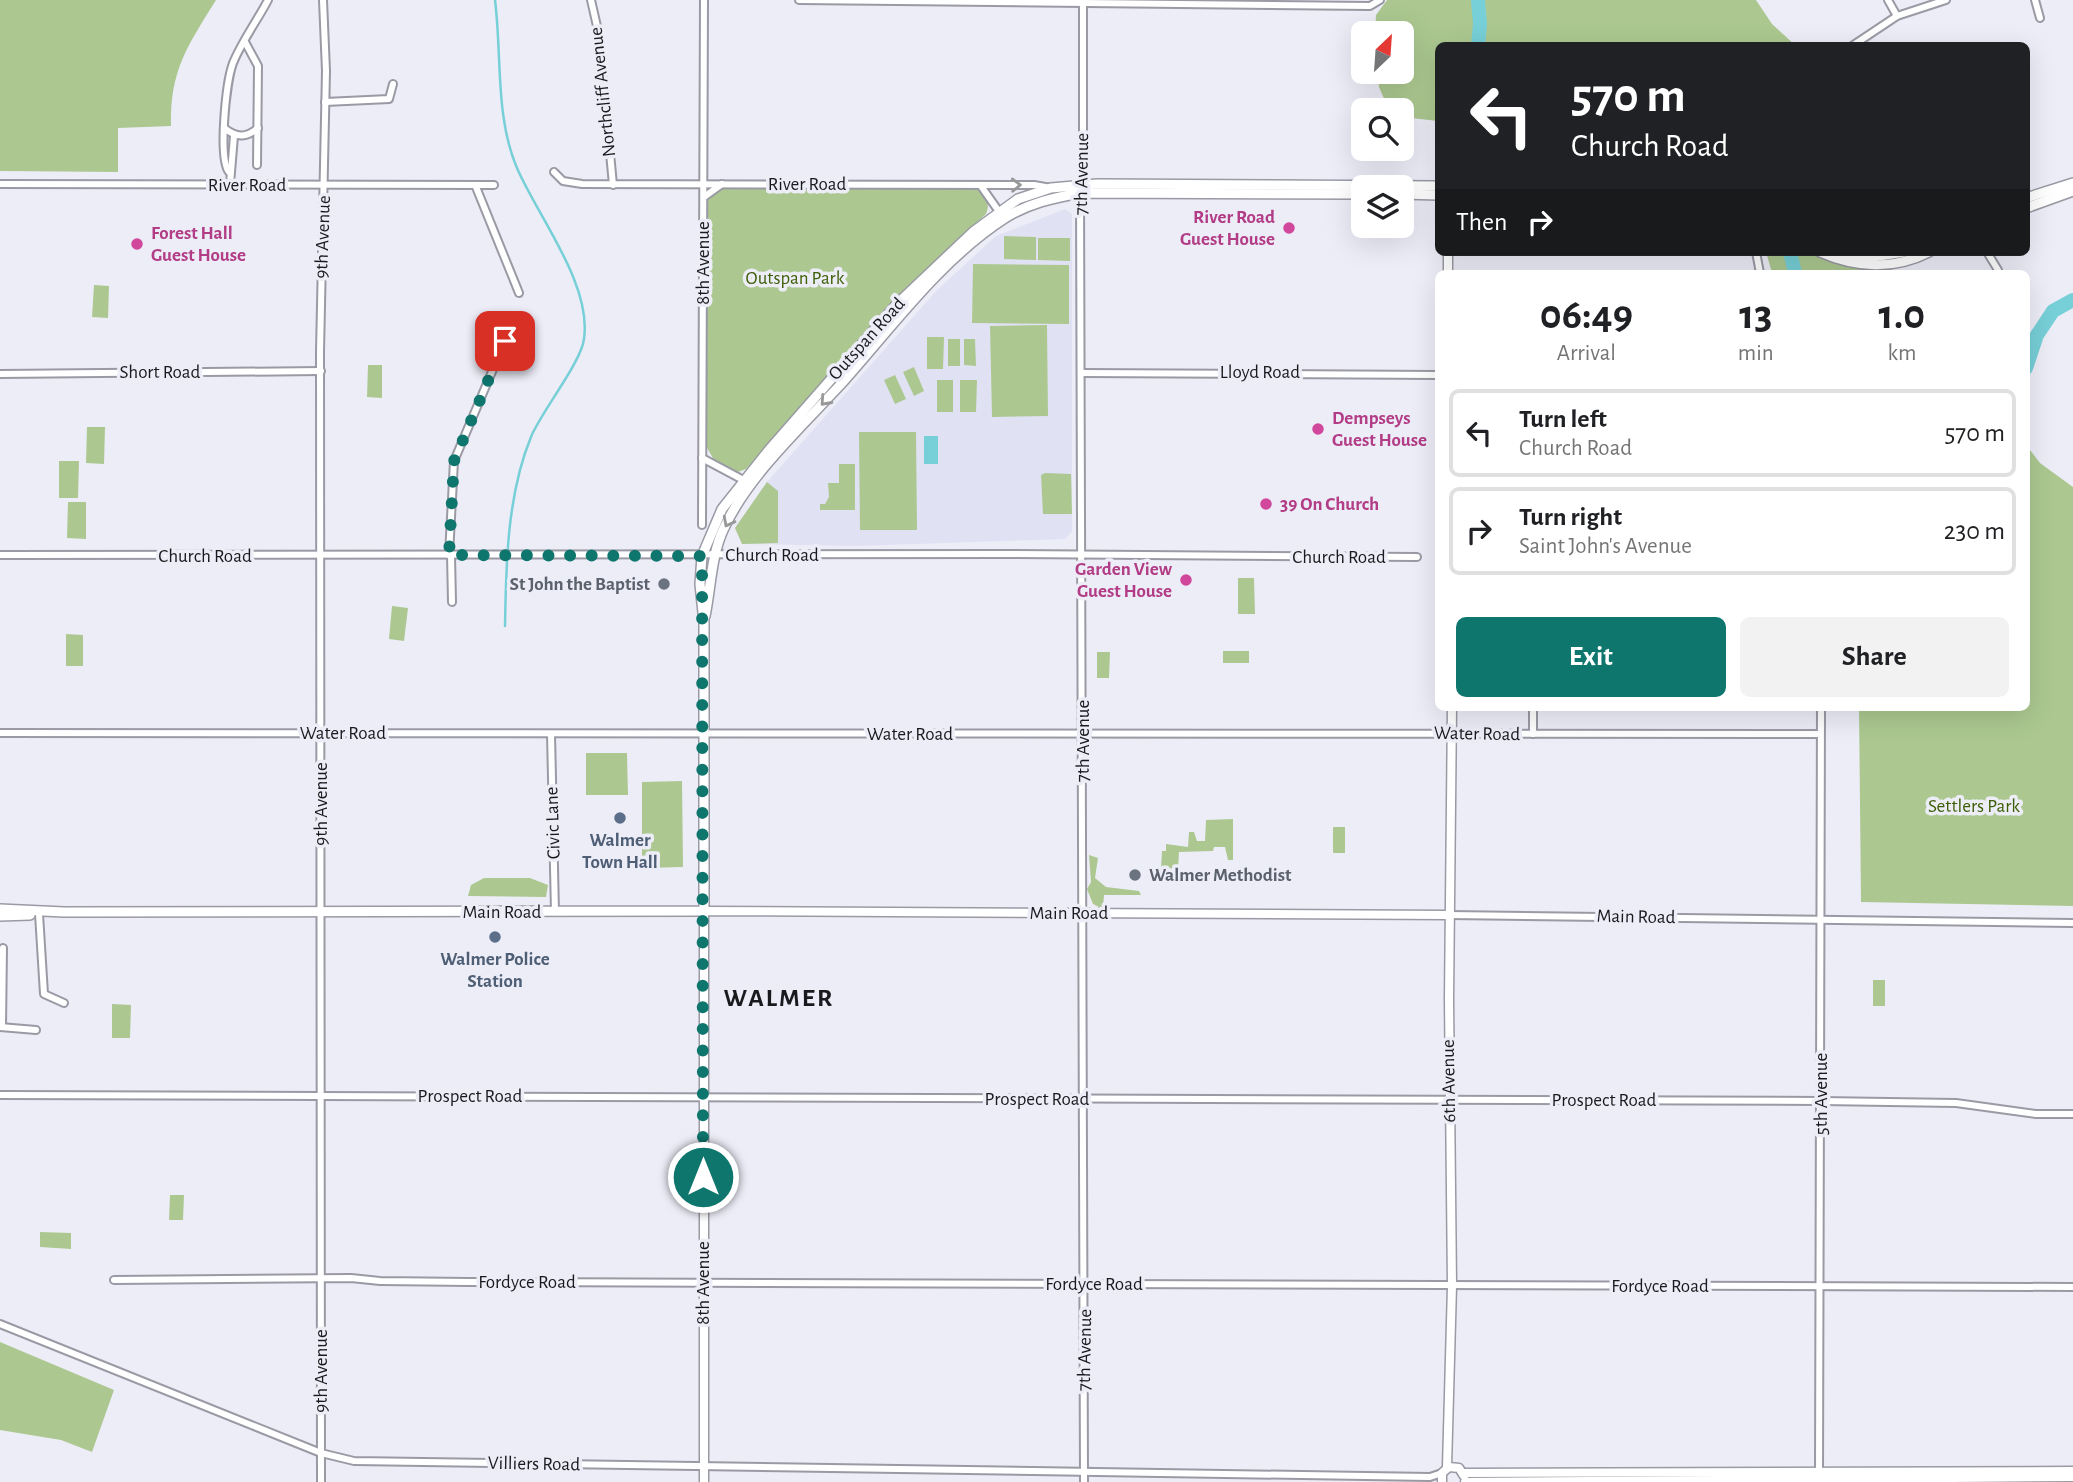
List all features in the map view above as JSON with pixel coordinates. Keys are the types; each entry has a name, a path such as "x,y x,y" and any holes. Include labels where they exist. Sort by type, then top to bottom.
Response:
{"main road":[{"path":"2030,197 2073,183"},
{"path":"1082,189 1435,186"},
{"name":"Outspan Road","path":"702,556 716,521 897,304 945,256 1002,215 1018,199 1051,188 1082,189"},
{"name":"Outspan Road","path":"1002,215 1082,189"},
{"path":"1304,189 1351,193"},
{"path":"2030,207 2073,191"},
{"path":"1414,194 1435,195"},
{"path":"1840,256 1894,263 1916,256"},
{"path":"1851,256 1865,261 1887,256"},
{"name":"Outspan Road","path":"715,556 728,520 748,482"},
{"name":"8th Avenue","path":"702,556 704,911"},
{"name":"8th Avenue","path":"704,622 715,556"},
{"name":"Main Road","path":"0,909 64,912 704,911"},
{"name":"Main Road","path":"0,916 64,912"}],"street":[{"path":"230,184 229,172 225,166 224,128 232,68 268,0"},
{"name":"9th Avenue","path":"321,1482 320,371 325,185 323,0"},
{"name":"Northcliff Avenue","path":"591,0 600,42 613,185"},
{"name":"8th Avenue","path":"702,525 704,0"},
{"path":"799,0 1370,6 1380,0"},
{"path":"1888,0 1897,16"},
{"path":"1858,42 1897,16 1946,0"},
{"path":"2035,0 2040,18"},
{"name":"7th Avenue","path":"1083,2 1081,373 1086,1283 1084,1482"},
{"path":"245,42 258,66 257,165"},
{"path":"325,102 389,99 393,84"},
{"path":"224,128 234,136 248,136 258,128"},
{"path":"229,172 233,166 234,136"},
{"name":"River Road","path":"554,172 569,183 613,185 1034,184 1051,188"},
{"path":"704,197 724,183"},
{"name":"River Road","path":"0,184 494,186"},
{"path":"981,186 1002,215"},
{"path":"476,187 519,293"},
{"path":"452,602 450,555 454,461 505,341"},
{"name":"Short Road","path":"0,374 320,371"},
{"name":"Lloyd Road","path":"1081,373 1435,375"},
{"path":"702,458 748,482"},
{"name":"Church Road","path":"0,555 1417,557"},
{"name":"6th Avenue","path":"1452,711 1449,915 1452,1476"},
{"path":"1533,711 1533,734"},
{"name":"5th Avenue","path":"1819,1477 1821,711"},
{"name":"Water Road","path":"0,733 1820,734"},
{"name":"Civic Lane","path":"551,734 555,912"},
{"name":"8th Avenue","path":"704,911 704,1482"},
{"name":"Main Road","path":"704,911 1449,915 2073,923"},
{"path":"40,914 44,994 64,1003"},
{"path":"2,948 1,1027 36,1030"},
{"name":"Prospect Road","path":"0,1095 1821,1101 1956,1103 2036,1114 2073,1114"},
{"name":"Fordyce Road","path":"114,1280 321,1278 380,1281 703,1283 2073,1287"},
{"name":"Villiers Road","path":"0,1324 321,1453 354,1461 1430,1477 1819,1477 1914,1473 2073,1477"},
{"name":"Villiers Road","path":"2013,1474 2073,1471"}],"shaded area":[{"path":"1065,209 1072,214 1072,532 1065,539 856,546 742,544 735,528 767,482 937,290 996,236"}],"green space":[{"path":"0,0 216,0 189,46 177,74 171,106 171,126 118,128 118,172 0,171"},
{"path":"1387,0 1756,0 1772,24 1792,42 1435,42 1435,121 1414,118 1414,98 1384,98 1379,87 1379,84 1414,84 1414,21 1376,21 1376,15"},
{"name":"Outspan Park","path":"718,189 974,189 984,195 988,202 986,214 897,298 746,469 738,472 714,460 706,446 707,201"},
{"path":"1004,236 1036,237 1036,260 1004,259"},
{"path":"1038,238 1070,238 1070,261 1038,260"},
{"path":"1767,256 1871,256 1873,270 1771,270"},
{"path":"973,264 1069,265 1069,324 972,323"},
{"path":"94,285 109,286 108,318 92,317"},
{"path":"1047,325 1048,416 992,417 990,326"},
{"path":"927,337 944,337 943,369 927,369"},
{"path":"948,339 960,339 960,366 948,366"},
{"path":"964,339 975,339 976,366 964,365"},
{"path":"368,365 382,365 382,398 367,397"},
{"path":"914,367 924,391 914,396 903,372"},
{"path":"895,375 906,399 895,404 884,380"},
{"path":"937,380 953,380 953,412 937,412"},
{"path":"960,380 977,380 976,412 960,412"},
{"path":"87,427 105,427 104,464 86,463"},
{"path":"859,432 916,432 917,530 860,530"},
{"name":"Settlers Park","path":"2030,450 2040,463 2073,487 2073,906 1861,902 1859,711 2030,711"},
{"path":"59,461 79,461 78,498 59,498"},
{"path":"839,464 855,464 855,510 820,510 820,504 825,504 829,497 828,483 839,483"},
{"path":"1071,474 1072,514 1043,514 1041,475"},
{"path":"767,482 778,491 778,543 742,544 735,528"},
{"path":"68,502 86,502 86,539 67,538"},
{"path":"1238,578 1254,578 1255,614 1238,614"},
{"path":"392,606 408,608 404,641 389,639"},
{"path":"66,634 83,635 83,666 66,666"},
{"path":"1223,651 1249,651 1249,663 1223,663"},
{"path":"1097,652 1110,652 1109,678 1097,678"},
{"path":"586,753 627,753 628,795 586,795"},
{"path":"682,781 683,867 642,868 642,782"},
{"path":"1233,819 1233,860 1228,860 1225,847 1214,847 1213,851 1179,852 1178,869 1161,868 1162,851 1166,851 1166,844 1188,847 1189,832 1194,832 1197,841 1205,841 1206,820"},
{"path":"1333,827 1345,827 1345,853 1333,853"},
{"path":"1089,855 1098,858 1095,878 1106,887 1139,891 1141,895 1104,895 1103,909 1093,904 1087,889 1091,882"},
{"path":"484,878 530,878 548,885 546,897 468,896 471,885"},
{"path":"1873,980 1885,980 1885,1006 1873,1006"},
{"path":"112,1004 131,1005 130,1038 112,1038"},
{"path":"170,1195 184,1195 183,1220 169,1220"},
{"path":"40,1232 71,1233 71,1249 40,1247"},
{"path":"0,1342 114,1390 92,1452 61,1440 0,1430"}],"water":[{"path":"924,436 938,436 938,464 924,464"}],"waterway":[{"path":"495,0 502,107 510,148 526,187 572,274 584,318 581,349 531,437 517,482 509,530 505,626"},
{"path":"1478,0 1478,42"},
{"path":"1791,256 1794,270"},
{"path":"2030,356 2037,335 2053,311 2073,300"}],"place":[{"name":"River Road Guest House","path":"1289,228"},
{"name":"Forest Hall Guest House","path":"137,244"},
{"name":"Dempseys Guest House","path":"1318,429"},
{"name":"39 On Church","path":"1266,504"},
{"name":"Garden View Guest House","path":"1186,580"},
{"name":"St John the Baptist","path":"664,584"},
{"name":"Walmer Town Hall","path":"620,818"},
{"name":"Walmer Methodist","path":"1135,875"},
{"name":"Walmer Police Station","path":"495,937"}],"district":[{"name":"WALMER","path":"779,998"}],"route":[{"path":"505,341 485,382 454,461 450,489 449,555 702,556 703,1177"}]}
